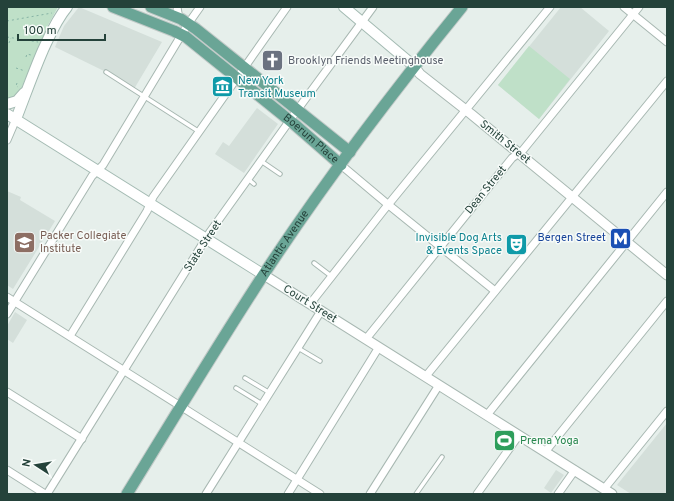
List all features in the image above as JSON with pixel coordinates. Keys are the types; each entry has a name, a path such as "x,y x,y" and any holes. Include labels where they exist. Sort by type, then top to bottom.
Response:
{"main road":[{"path":"11,117 23,88 60,15 67,7"},
{"name":"Boerum Place","path":"113,7 181,35 290,120 334,157 341,165"},
{"name":"Boerum Place","path":"151,7 183,21 298,109 350,152"},
{"name":"Smith Street","path":"344,7 414,66"},
{"name":"Atlantic Avenue","path":"127,494 264,275 350,152 414,66 462,7"},
{"path":"7,104 20,99 23,88"},
{"name":"Court Street","path":"11,117 264,275"}],"street":[{"path":"7,314 92,176 103,165 181,35 183,21 177,7"},
{"path":"183,21 200,7"},
{"path":"70,336 153,197 198,131 287,7"},
{"name":"State Street","path":"46,494 82,439 206,239 251,181 261,161 373,7"},
{"path":"310,304 388,205 550,7"},
{"path":"624,7 667,42"},
{"name":"Dean Street","path":"366,339 512,158 523,150 639,7"},
{"name":"Smith Street","path":"414,66 420,74 667,275"},
{"path":"426,376 538,237 573,197 667,81"},
{"path":"7,140 11,117"},
{"name":"Boerum Place","path":"341,165 440,248 495,291"},
{"path":"487,415 667,192"},
{"name":"Court Street","path":"264,275 612,494"},
{"path":"7,297 320,494"},
{"path":"545,452 667,301"},
{"path":"206,494 321,311"},
{"path":"288,494 379,347"},
{"path":"370,494 439,384"},
{"path":"7,392 82,439"},
{"path":"604,489 667,411"},
{"path":"477,494 519,435"},
{"path":"7,470 46,494"},
{"path":"558,494 575,470"}],"lane":[{"path":"106,72 198,131"},
{"path":"261,161 280,174"},
{"path":"314,263 331,276"},
{"path":"298,348 320,361"},
{"path":"245,378 270,393"},
{"path":"236,388 262,404"},
{"path":"416,494 442,457"}],"path":[{"path":"7,21 52,13"},
{"path":"7,37 38,42"},
{"path":"9,43 11,38"},
{"path":"26,57 28,53 33,55"},
{"path":"16,68 26,71"},
{"path":"17,83 16,86 23,88"}],"shaded area":[{"path":"79,7 162,42 134,89 106,72 55,47 64,26"},
{"path":"561,7 580,7 609,31 539,119 498,85"},
{"path":"257,108 278,124 244,173 215,154 223,142 229,146"},
{"name":"Packer Collegiate Institute","path":"7,191 21,197 20,200 55,221 13,289 7,285"},
{"path":"15,312 27,320 13,343 7,339 7,326"},
{"path":"667,423 667,494 631,494 617,485"},
{"path":"556,470 564,475 551,493 544,488"}],"green space":[{"path":"7,7 58,7 47,27 19,94 7,102"},
{"path":"529,46 570,79 539,119 498,85"}],"place":[{"name":"Brooklyn Friends Meetinghouse","path":"273,61"},
{"name":"New York Transit Museum","path":"222,87"},
{"name":"Bergen Street","path":"621,238"},
{"name":"Packer Collegiate Institute","path":"25,242"},
{"name":"Invisible Dog Arts & Events Space","path":"517,244"},
{"name":"Prema Yoga","path":"505,441"}]}
